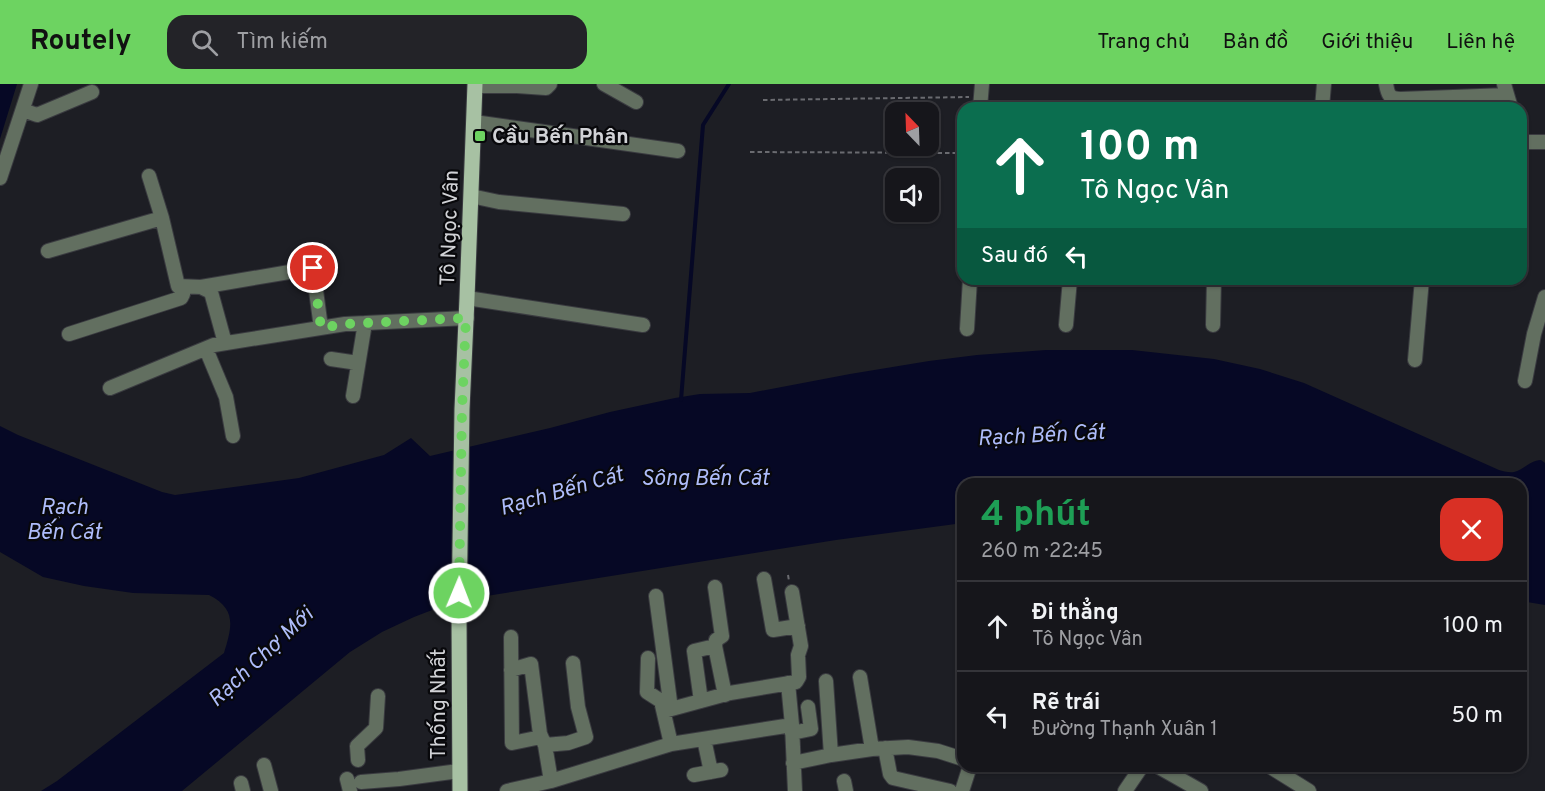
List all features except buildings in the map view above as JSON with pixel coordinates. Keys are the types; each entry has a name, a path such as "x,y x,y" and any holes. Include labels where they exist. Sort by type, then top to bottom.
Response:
{"main road":[{"name":"Tô Ngọc Vân","path":"459,616 462,409 475,85"},
{"name":"Thống Nhất","path":"459,616 460,791"}],"street":[{"path":"0,178 31,84"},
{"path":"475,85 546,88 550,84"},
{"path":"604,84 636,102"},
{"path":"1322,102 1324,84"},
{"path":"1386,84 1388,95 1400,99 1507,96"},
{"path":"23,110 37,115 92,92"},
{"path":"474,122 678,151"},
{"path":"1527,142 1545,142"},
{"path":"149,176 162,218 178,286 201,287 313,268 321,328"},
{"path":"471,196 499,202 623,214"},
{"path":"48,250 162,218"},
{"path":"967,329 970,285"},
{"path":"1066,325 1069,285"},
{"path":"1213,325 1214,285"},
{"path":"1416,360 1422,285"},
{"path":"69,334 181,298 184,287"},
{"path":"201,287 211,292 225,343"},
{"path":"1525,381 1534,334 1545,297"},
{"path":"467,298 643,325"},
{"path":"110,388 206,348 225,343 345,324 466,318"},
{"path":"353,396 365,323"},
{"path":"206,348 226,397 233,436"},
{"path":"331,359 358,363"},
{"path":"764,579 773,630 798,626"},
{"path":"715,587 722,636 716,640 716,646 725,695"},
{"path":"667,710 725,695 796,682 799,677 798,655 801,646 792,592"},
{"path":"656,596 671,744"},
{"path":"511,637 512,743 543,741 568,743 586,737 578,707 573,663"},
{"path":"701,701 694,651 716,646"},
{"path":"648,658 647,692 661,701 667,710"},
{"path":"511,670 531,664 540,734 551,781"},
{"path":"861,677 879,749 893,778 950,791"},
{"path":"826,681 831,755"},
{"path":"788,683 795,791"},
{"path":"378,696 376,728 357,746 356,779 399,779 459,771"},
{"path":"507,791 551,781 671,744 792,729 811,729 808,707"},
{"path":"694,775 716,771 704,739"},
{"path":"793,764 831,755 908,747 938,751 957,757"},
{"path":"264,765 271,791"},
{"path":"962,791 968,772"},
{"path":"1125,791 1138,772"},
{"path":"1168,772 1201,791"},
{"path":"1279,772 1309,791"}],"path":[{"path":"763,100 981,96"},
{"path":"750,152 957,153"}],"water":[{"path":"0,84 17,84 0,139"},
{"name":"Sông Bến Cát","path":"1046,350 1132,350 1214,359 1260,369 1304,383 1499,470 1514,472 1541,460 1545,463 1545,605 1527,602 1527,478 957,478 957,524 836,540 474,598 414,617 382,632 350,652 182,791 41,791 224,653 230,619 224,606 209,595 133,593 84,586 43,577 0,552 0,426 162,492 175,495 299,478 384,455 411,438 430,456 675,398 700,394 750,393 850,374 977,355"}],"waterway":[{"path":"681,400 703,125 729,84"}],"place":[{"name":"Cầu Bến Phân","path":"480,136"}],"route":[{"path":"313,268 321,328 388,321 466,318 459,593"}],"water label":[{"name":"Rạch Bến Cát","path":"1041,434"},
{"name":"Rạch Bến Cát","path":"561,490"},
{"name":"Rạch Bến Cát","path":"64,518"},
{"name":"Rạch Chợ Mới","path":"260,656"}]}
